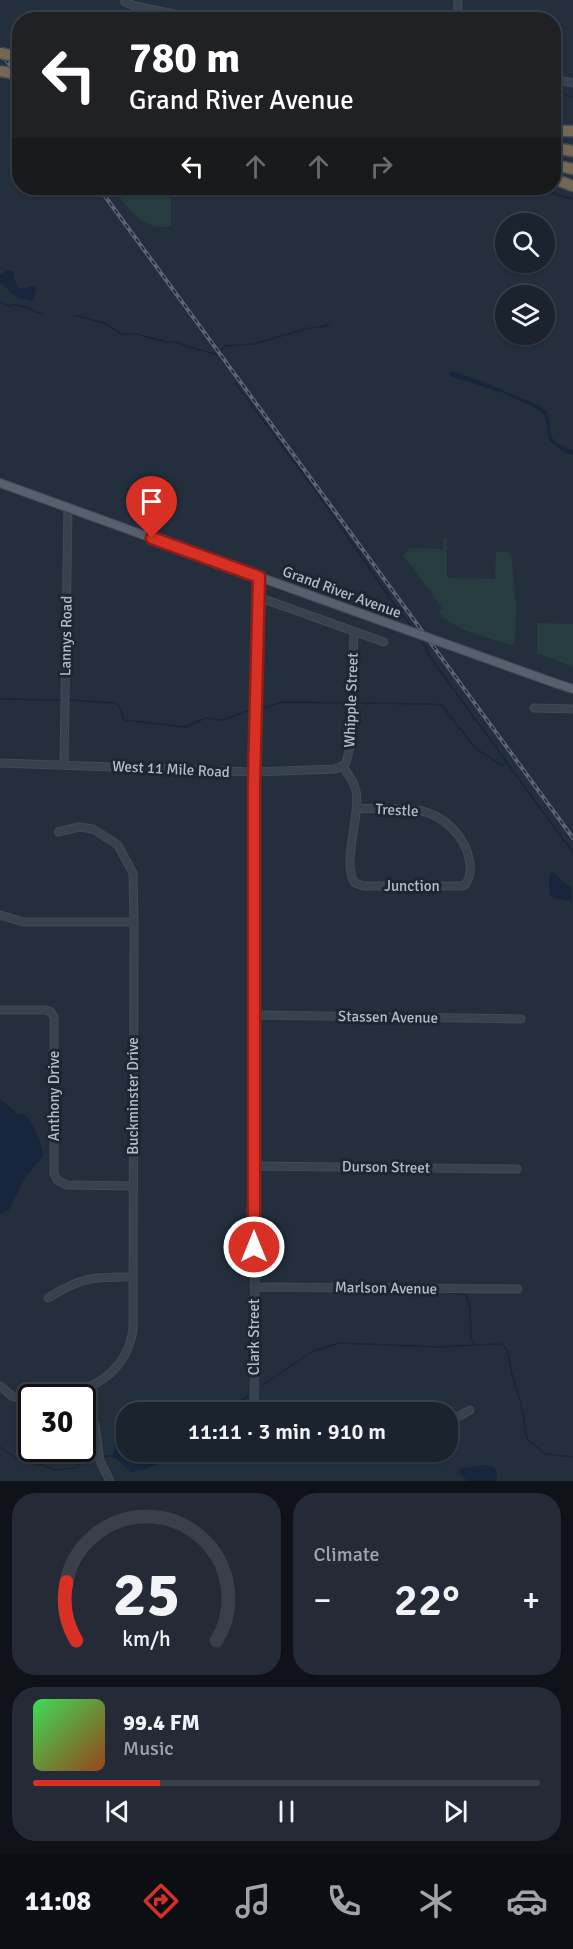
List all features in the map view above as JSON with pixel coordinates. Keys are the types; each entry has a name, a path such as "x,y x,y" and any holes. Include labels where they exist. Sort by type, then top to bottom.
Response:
{"main road":[{"name":"Grand River Avenue","path":"0,483 573,689"}],"street":[{"path":"125,1 135,6 164,12"},
{"name":"Lannys Road","path":"64,765 68,507"},
{"name":"Clark Street","path":"254,1402 254,772 259,577"},
{"path":"258,597 384,642"},
{"name":"Whipple Street","path":"342,766 346,763 350,747 354,631"},
{"path":"534,708 573,710"},
{"name":"West 11 Mile Road","path":"0,763 254,772 335,769 342,766"},
{"path":"342,766 354,783 357,808"},
{"name":"Trestle","path":"357,808 422,810 435,816 448,825 465,847 470,866 469,876"},
{"name":"Junction","path":"357,808 351,839 351,878 355,883 364,886 460,886 465,885 469,876"},
{"name":"Buckminster Drive","path":"58,832 79,826 93,829 118,845 133,873 133,1330 127,1352 114,1371 96,1385"},
{"path":"0,915 24,922 134,922"},
{"name":"Anthony Drive","path":"0,1010 46,1010 51,1012 54,1023 54,1173 57,1180 67,1185 133,1186"},
{"name":"Stassen Avenue","path":"255,1015 521,1019"},
{"name":"Durson Street","path":"254,1166 517,1169"},
{"path":"48,1298 75,1282 90,1278 133,1276"},
{"name":"Marlson Avenue","path":"254,1287 518,1289"},
{"path":"0,1386 18,1398"},
{"path":"458,1417 470,1410"},
{"path":"96,1432 100,1461 110,1481"}],"green space":[{"path":"118,195 171,195 171,226 161,227 144,222 130,210"},
{"path":"444,538 447,538 447,578 495,579 496,552 511,554 516,605 515,643 510,645 472,633 439,613 442,608 403,555 410,548 443,549"},
{"path":"537,623 573,624 573,667 537,653"}],"water":[{"path":"8,270 13,271 18,287 34,286 36,288 33,301 16,296 0,284 0,275"},
{"path":"451,371 538,405 547,412 551,436 558,443 573,450 573,455 563,452 549,440 546,419 540,410 501,392 449,376"},
{"path":"552,871 571,888 572,901 549,895 549,876"},
{"path":"0,1099 18,1114 24,1114 28,1118 37,1134 43,1156 24,1180 9,1210 0,1214"},
{"path":"116,1438 116,1459 113,1456"},
{"path":"120,1462 157,1462 145,1470 131,1472"},
{"path":"483,1465 492,1466 497,1471 496,1481 467,1481 460,1473 460,1469"}],"waterway":[{"path":"565,93 573,97"},
{"path":"558,195 573,199"},
{"path":"0,302 9,306 22,306 43,314"},
{"path":"74,315 104,323 122,334 136,334 166,342 177,342 215,354 225,346 254,344 305,329 329,325"},
{"path":"236,384 413,628"},
{"path":"421,639 430,657 573,853"},
{"path":"0,699 60,700"},
{"path":"70,700 116,703 125,720 185,727 206,718 223,720 248,711"},
{"path":"259,709 283,702 348,703"},
{"path":"354,703 442,706 475,748 501,765 508,762"},
{"path":"450,1293 466,1295 470,1308 471,1339 474,1344"},
{"path":"263,1385 311,1352 339,1343 438,1347 499,1344 504,1346 508,1353 521,1403 527,1439 545,1454 573,1457"},
{"path":"238,1402 248,1396"},
{"path":"0,1447 19,1460 56,1470 75,1468 88,1457 97,1456"},
{"path":"101,1456 115,1456"}],"railway":[{"path":"0,52 12,68"},
{"path":"104,195 573,838"}],"route":[{"path":"152,538 259,577 254,783 254,1247"}]}
